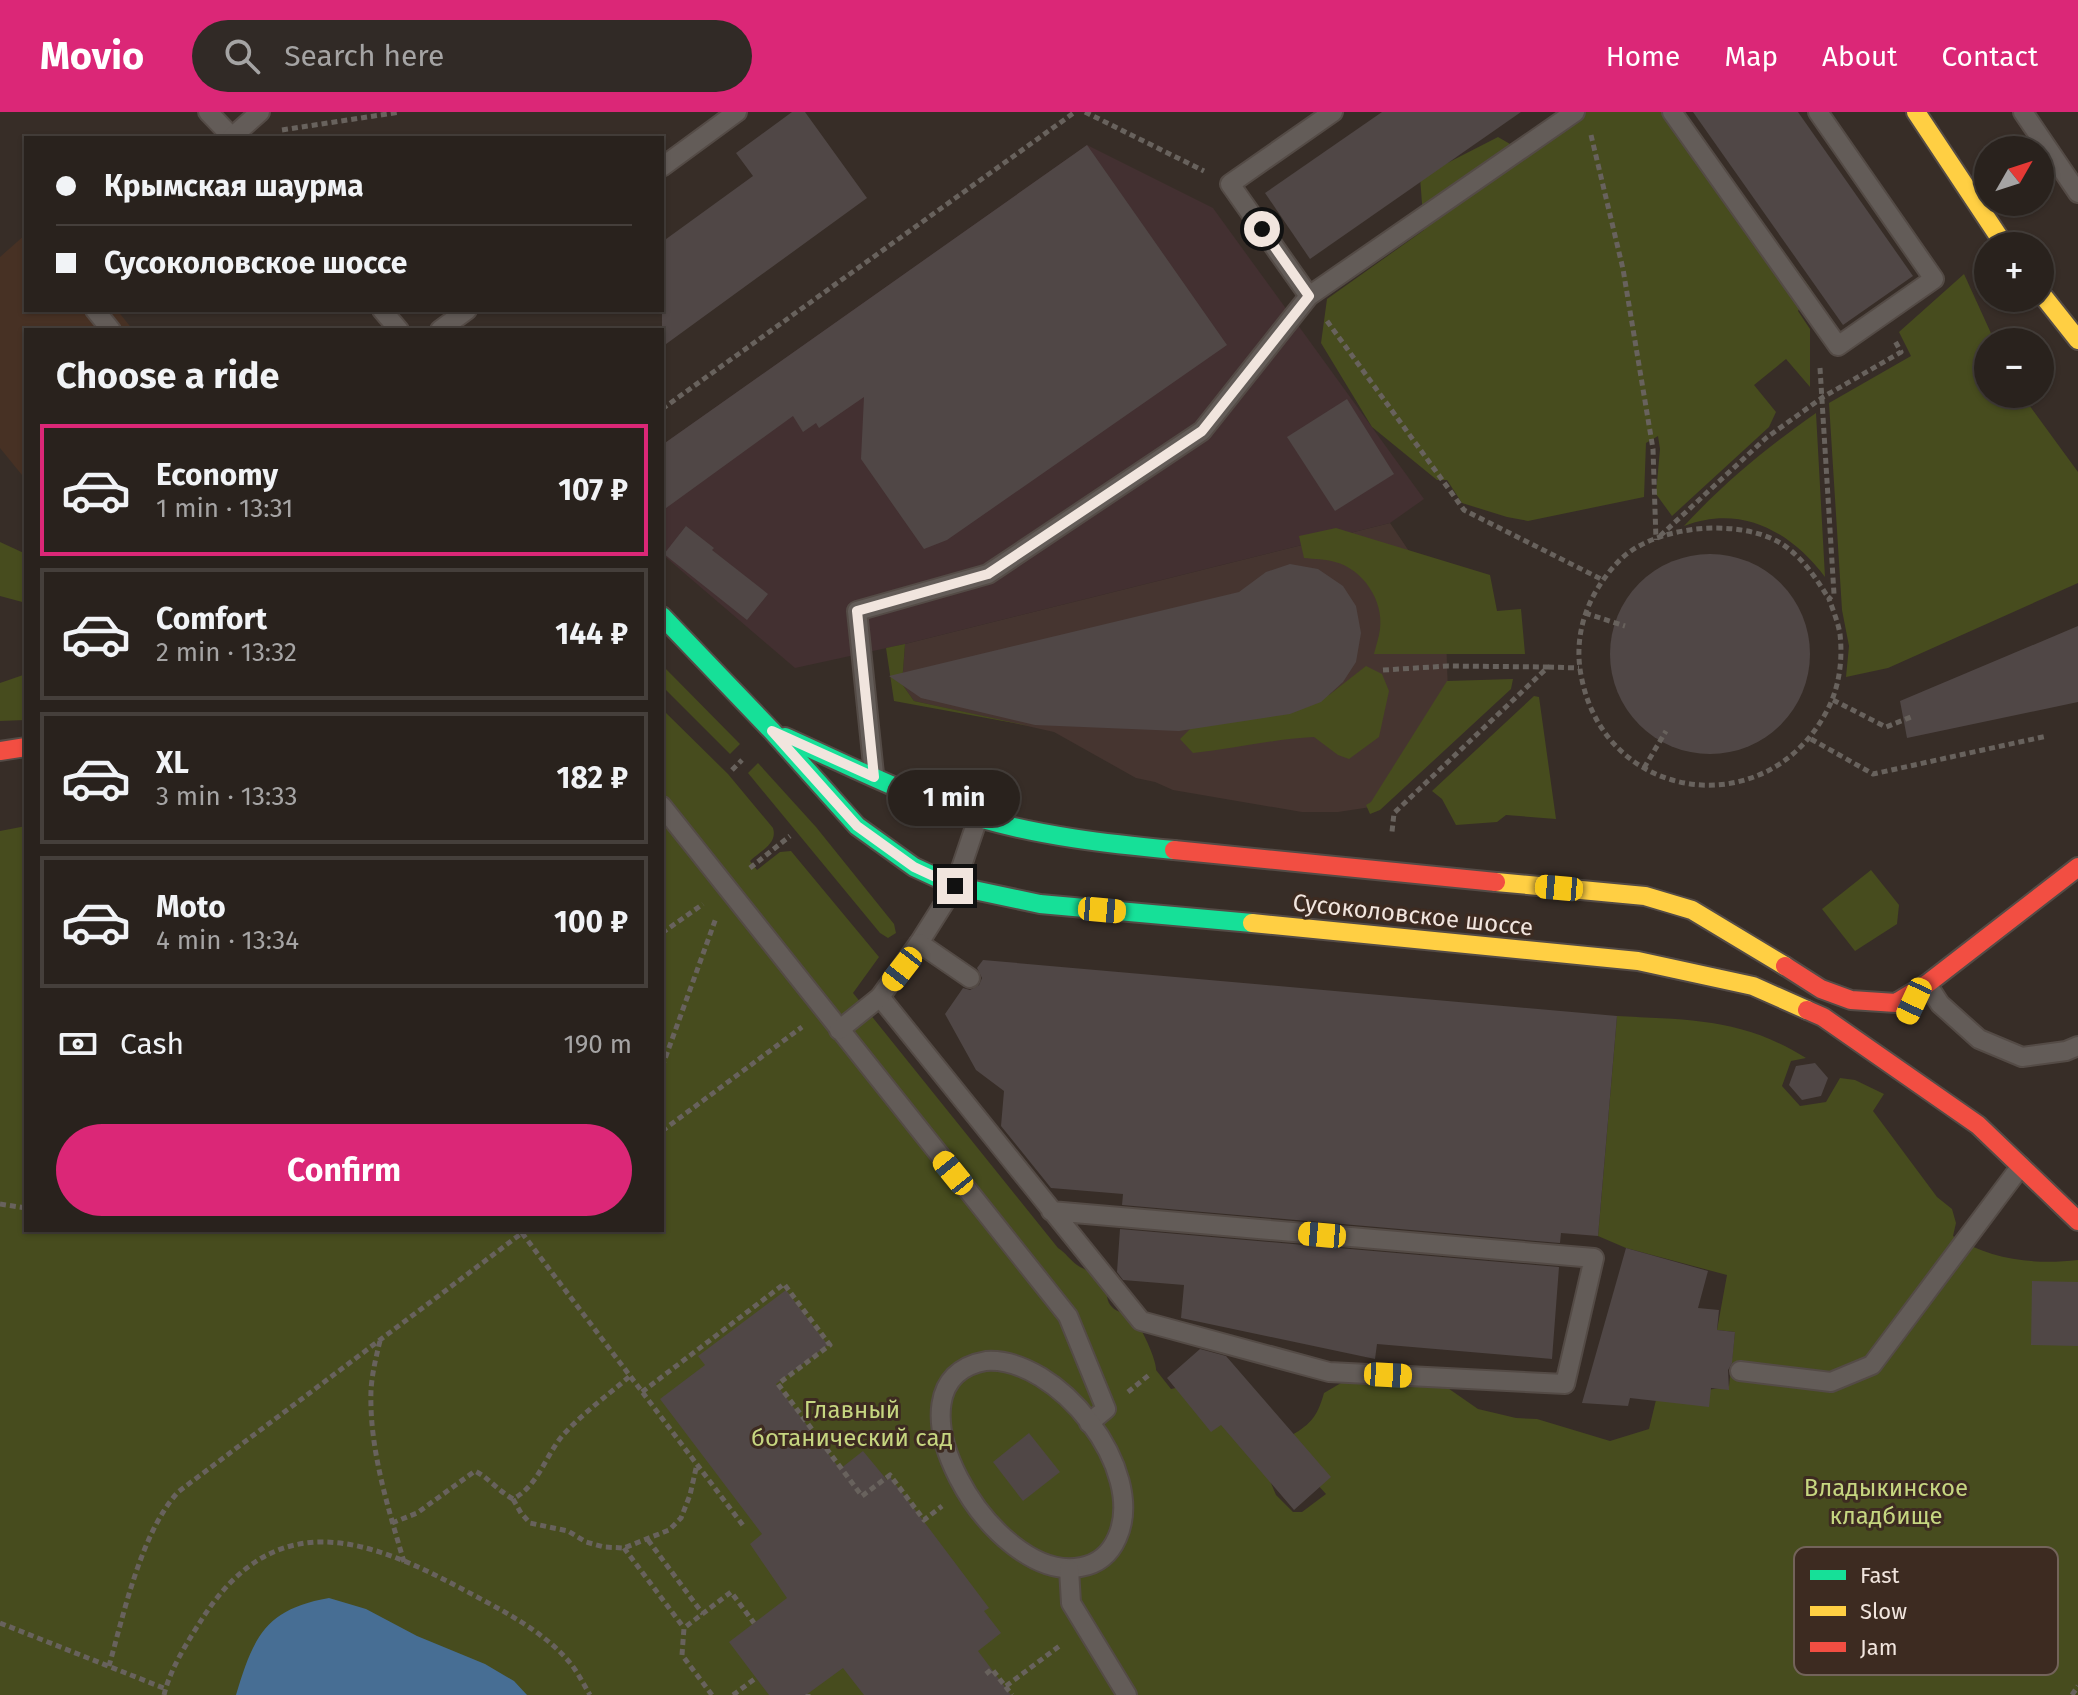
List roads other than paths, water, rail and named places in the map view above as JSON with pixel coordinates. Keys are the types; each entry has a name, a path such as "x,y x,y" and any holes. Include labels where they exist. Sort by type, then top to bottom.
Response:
{"street":[{"path":"1916,112 1996,232"},
{"path":"2054,310 2078,340"},
{"name":"Сусоколовское шоссе","path":"664,618 857,826 914,867 955,886 1040,904 1638,961 1727,978 1785,998 1823,1017 1927,1088 1978,1125 2078,1221"},
{"name":"Сусоколовское шоссе","path":"772,731 874,777 978,818 1099,843 1645,896 1692,910 1821,989 1867,1003 1896,1003 1927,984 2078,867"},
{"path":"0,751 24,747"},
{"path":"1645,896 1660,904 1667,920"},
{"path":"1638,961 1655,953 1660,946"},
{"path":"1905,1020 1927,984"},
{"path":"1908,1057 1927,1088"}],"lane":[{"path":"208,112 230,136"},
{"path":"234,136 260,112"},
{"path":"664,166 737,112"},
{"path":"1309,296 1230,184 1333,112"},
{"path":"874,777 857,611 988,574 1202,431 1309,296 1575,112"},
{"path":"1672,112 1838,346 1934,279 1818,112"},
{"path":"2023,112 2078,193"},
{"path":"97,312 109,328"},
{"path":"384,312 397,328"},
{"path":"443,328 464,312"},
{"path":"664,808 1068,1316 1106,1409 1089,1423"},
{"path":"839,1030 880,997 919,943 955,886 978,818"},
{"path":"919,943 970,978"},
{"path":"1927,984 1950,1013 1979,1039 2022,1057 2066,1051 2078,1046"},
{"path":"880,997 1051,1211 1141,1321 1329,1372 1565,1384 1594,1258 1051,1211"},
{"path":"1740,1371 1831,1382 1872,1365 2021,1165 2064,1201 2078,1207"},
{"path":"996,1360 1030,1370 1067,1397 1089,1423 1115,1465 1122,1483 1124,1514 1120,1532 1107,1554 1088,1565 1069,1569 1043,1564 1012,1545 992,1526 965,1488 943,1441 940,1415 947,1388 953,1379 967,1367 996,1360"},
{"path":"1069,1569 1071,1603 1127,1695"}],"water":[{"path":"329,1598 366,1609 417,1636 485,1664 514,1681 527,1695 236,1695 249,1657 265,1629 290,1610"}],"park label":[{"name":"Главный ботанический сад","path":"852,1424"},
{"name":"Владыкинское кладбище","path":"1886,1502"}]}
